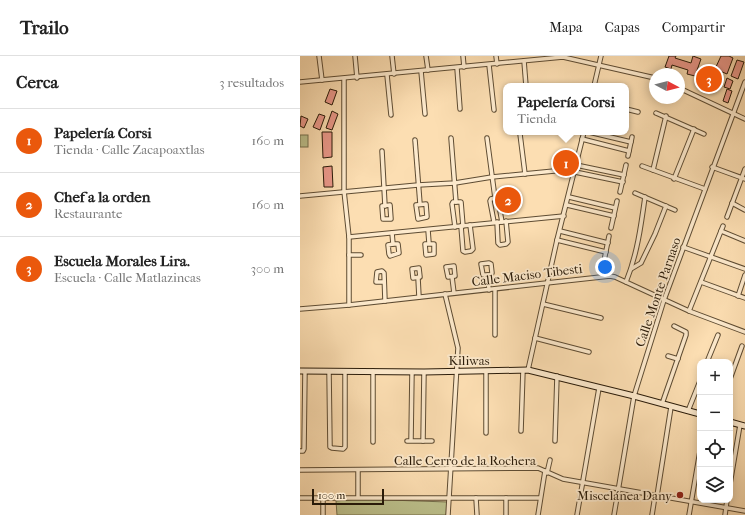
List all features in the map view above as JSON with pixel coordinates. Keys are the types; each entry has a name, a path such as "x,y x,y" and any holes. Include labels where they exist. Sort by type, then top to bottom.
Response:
{"street":[{"path":"319,56 322,80"},
{"path":"355,56 357,78"},
{"path":"392,56 394,74"},
{"path":"426,56 428,70"},
{"path":"463,56 464,67"},
{"path":"496,56 497,64"},
{"path":"300,82 489,65 524,61 532,58 563,56 649,77"},
{"path":"595,83 602,56"},
{"path":"524,61 526,83"},
{"path":"489,65 494,110"},
{"path":"457,68 460,109"},
{"path":"420,71 425,114"},
{"path":"387,74 391,115"},
{"path":"344,79 344,191 349,256 349,305"},
{"name":"Calle Monte Parnaso","path":"614,515 634,396 664,300 712,167 745,82"},
{"path":"685,91 745,119"},
{"path":"629,110 638,112"},
{"path":"656,113 666,116 704,134"},
{"path":"652,170 666,116"},
{"path":"674,179 694,129"},
{"path":"520,135 525,174"},
{"path":"521,431 526,370 583,135"},
{"path":"602,135 631,142"},
{"path":"628,156 632,137"},
{"path":"451,138 456,202"},
{"path":"487,138 495,198 498,200 504,221 507,244 500,245 498,243 490,201 491,199 495,198"},
{"path":"582,139 629,151"},
{"path":"415,140 420,204"},
{"path":"382,151 385,206"},
{"path":"620,192 626,165"},
{"path":"642,166 674,179 705,189"},
{"path":"712,167 743,179"},
{"path":"300,196 344,191 455,183 492,177 575,168 624,175"},
{"path":"575,168 623,182"},
{"path":"727,217 743,179 745,169"},
{"path":"635,193 675,210"},
{"path":"568,197 616,208"},
{"path":"626,282 631,269 640,231 645,197"},
{"path":"611,228 617,201"},
{"path":"455,227 452,204 453,202 456,202"},
{"path":"456,202 461,203 463,251 465,252 473,249 470,225"},
{"path":"732,203 745,210"},
{"path":"420,204 426,204 426,218 417,218 416,206 420,204"},
{"path":"567,205 614,216"},
{"path":"631,269 641,263 666,206"},
{"path":"348,237 564,216"},
{"path":"689,311 723,226"},
{"path":"428,230 429,244"},
{"path":"560,231 608,243"},
{"path":"721,231 745,241"},
{"path":"392,233 393,244"},
{"path":"604,261 609,236"},
{"path":"557,240 606,252"},
{"path":"683,247 745,269"},
{"path":"349,256 361,255"},
{"path":"488,275 489,290"},
{"path":"738,296 745,275"},
{"name":"Calle Maciso Tibesti","path":"300,309 454,294 547,282 610,276 689,311 745,332"},
{"path":"452,277 454,294"},
{"path":"418,278 419,297"},
{"path":"384,282 385,301"},
{"path":"701,282 745,298"},
{"path":"495,289 495,335"},
{"path":"445,294 458,344 448,515"},
{"path":"543,304 600,318"},
{"path":"662,404 686,332 674,326"},
{"path":"708,359 718,334"},
{"path":"534,338 589,352"},
{"path":"733,371 742,346"},
{"path":"668,356 678,359"},
{"name":"Kiliwas","path":"302,371 424,372 457,370 526,370 557,376 697,413"},
{"path":"300,451 303,451 304,449 302,371"},
{"path":"329,371 330,447 343,449 345,447 345,371"},
{"path":"373,371 373,442"},
{"path":"486,371 486,433"},
{"path":"411,440 412,372"},
{"path":"423,441 424,372"},
{"path":"555,441 557,376"},
{"path":"577,515 599,388"},
{"path":"688,411 697,388"},
{"path":"652,515 672,407"},
{"path":"733,423 743,425 733,470"},
{"path":"407,440 432,441"},
{"path":"538,515 540,498 550,460"},
{"path":"689,515 697,467"},
{"name":"Calle Cerro de la Rochera","path":"300,470 538,468 563,479 745,511"},
{"path":"358,470 358,497"},
{"path":"300,498 540,498"},
{"path":"323,498 323,515"},
{"path":"476,498 477,515"},
{"path":"506,498 506,515"},
{"path":"725,515 727,503"}],"green space":[{"path":"300,135 308,135 308,147 300,147"},
{"path":"358,499 448,502 448,515 337,515 336,501"}],"building":[{"path":"669,56 676,56 675,58 691,63 693,56 701,59 695,76 687,74 688,70 685,68 672,65 671,68 665,67"},
{"path":"721,56 729,56 733,58 727,74 715,69"},
{"path":"737,60 744,62 738,79 731,76"},
{"path":"714,78 721,80 718,89 711,86"},
{"path":"727,78 733,81 730,89 724,87"},
{"path":"330,89 337,91 332,105 325,102"},
{"path":"727,89 732,91 728,103 723,101"},
{"path":"332,111 338,114 332,130 326,128"},
{"path":"319,114 325,116 320,130 313,127"},
{"path":"301,116 308,119 304,128 300,126"},
{"path":"322,132 332,132 332,157 323,158"},
{"path":"332,166 333,187 324,187 323,167"}],"place":[{"name":"Escuela Morales Lira.","path":"709,79"},
{"name":"Papelería Corsi","path":"566,163"},
{"name":"Chef a la orden","path":"508,200"},
{"name":"Miscelánea Dany","path":"680,495"}]}
